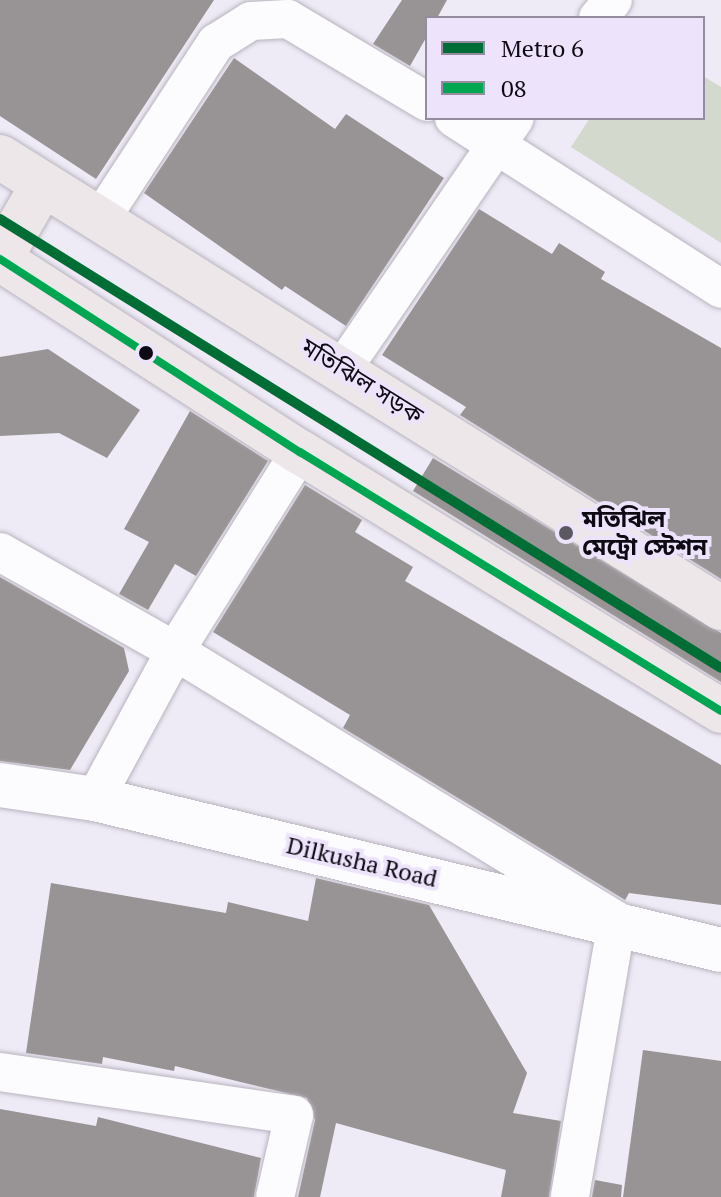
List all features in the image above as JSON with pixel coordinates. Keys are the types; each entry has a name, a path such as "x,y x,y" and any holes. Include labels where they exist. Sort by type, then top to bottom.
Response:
{"main road":[{"name":"মতিঝিল সড়ক","path":"0,157 343,368 721,608"},
{"path":"43,184 0,259 300,452 721,711"},
{"name":"Dilkusha Road","path":"0,785 95,799 617,921 721,950"}],"street":[{"path":"252,0 294,9 425,101"},
{"path":"600,16 613,0"},
{"path":"100,220 216,43 251,21 294,9"},
{"path":"462,120 505,130 721,289"},
{"path":"343,368 505,130"},
{"path":"95,799 175,651 300,452"},
{"path":"0,552 175,651 617,921 570,1197"},
{"path":"0,1072 294,1115 275,1197"}],"shaded area":[{"path":"705,77 721,87 721,243 571,147 589,120 705,120"}],"building":[{"path":"0,0 214,0 96,179 0,116"},
{"path":"402,0 447,0 438,16 425,16 425,40 410,66 373,44"},
{"path":"234,58 335,129 346,114 444,178 346,326 285,286 282,290 144,193"},
{"path":"479,209 552,254 559,243 605,272 601,279 721,348 721,579 460,415 466,407 382,355"},
{"path":"48,349 140,410 107,458 59,433 0,436 0,357"},
{"path":"190,411 268,461 196,576 175,564 148,610 119,594 149,542 124,529"},
{"path":"433,458 721,633 721,682 413,491"},
{"path":"305,485 362,520 355,532 413,567 405,581 721,765 721,905 629,893 625,900 343,728 350,715 213,632"},
{"path":"0,577 124,648 129,671 70,770 0,761"},
{"path":"316,878 429,905 527,1073 513,1113 561,1121 549,1197 501,1197 506,1170 336,1123 320,1197 298,1197 315,1120 307,1098 175,1066 174,1071 103,1057 102,1064 26,1053 51,883 226,913 228,902 308,921"},
{"path":"643,1050 721,1061 721,1197 623,1197"},
{"path":"0,1109 96,1126 98,1117 261,1158 254,1197 0,1197"},
{"path":"595,1180 622,1185 621,1197 592,1197"}],"metro line":[{"name":"6","path":"0,219 721,668"}],"transit line":[{"name":"08","path":"0,259 300,452 721,711"}],"place":[{"name":"মতিঝিল মেট্রো স্টেশন","path":"566,533"}]}
